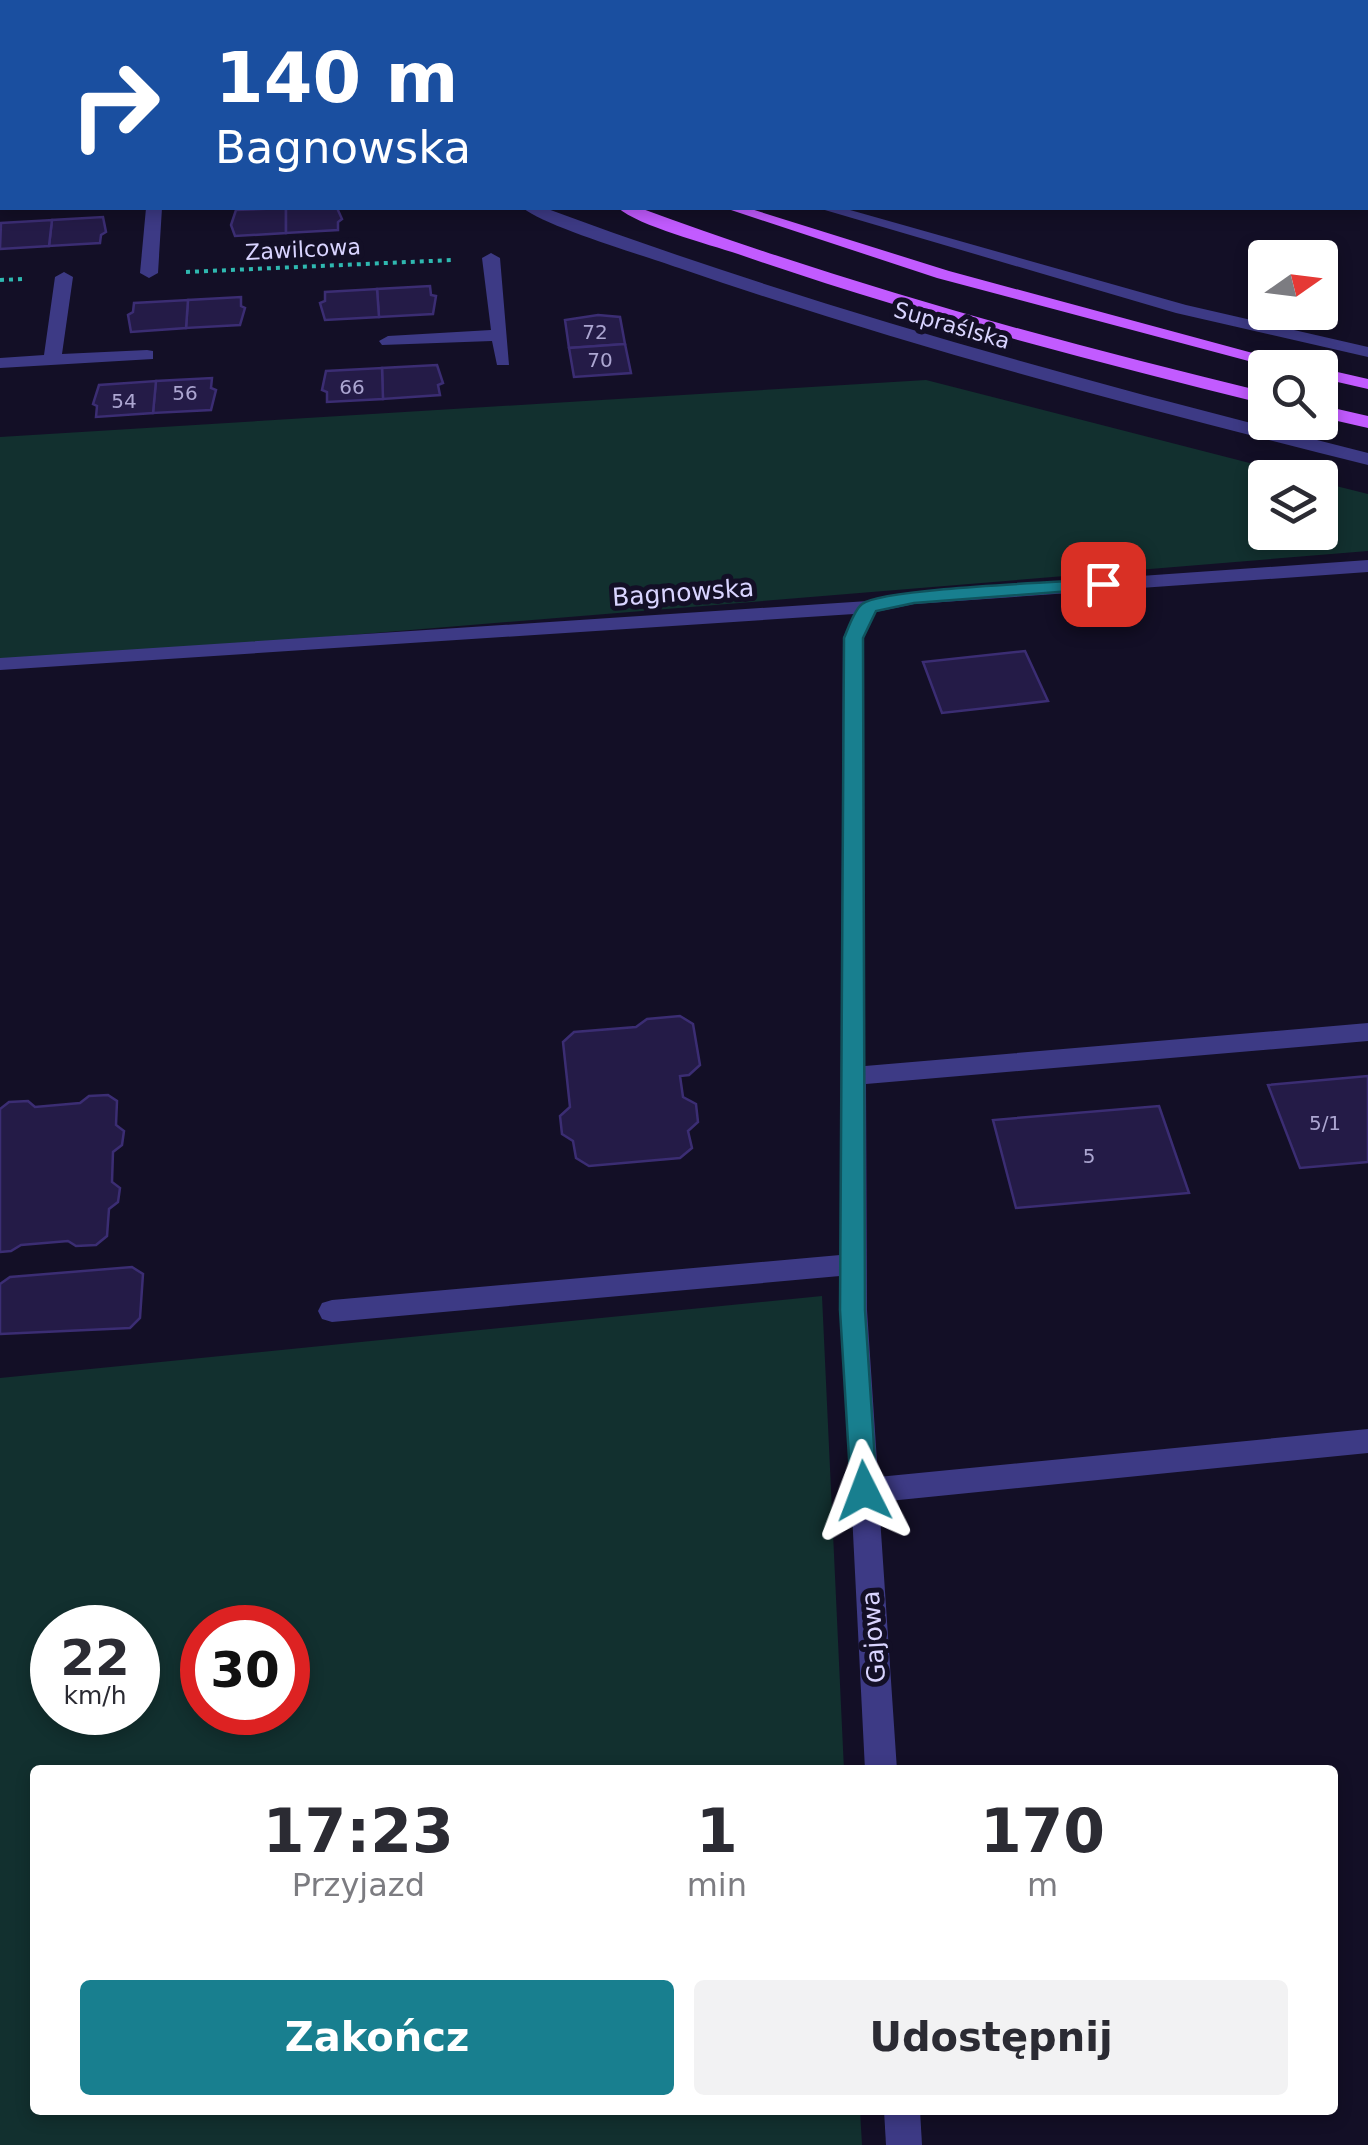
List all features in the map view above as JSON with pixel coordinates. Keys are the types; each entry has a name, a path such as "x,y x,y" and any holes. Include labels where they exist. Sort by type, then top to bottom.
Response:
{"main road":[{"path":"632,210 796,268 1140,368 1248,394"},
{"path":"740,210 832,242 1248,356"},
{"path":"1338,376 1368,384"},
{"path":"1338,415 1368,422"}],"street":[{"path":"150,273 154,210"},
{"name":"Supraślska","path":"536,210 845,317 1102,392 1368,459"},
{"path":"833,210 1182,310 1368,352"},
{"path":"492,258 503,361"},
{"path":"52,360 64,277"},
{"path":"388,341 500,335"},
{"path":"0,363 147,355"},
{"name":"Bagnowska","path":"0,664 868,607 914,598 1368,566"},
{"name":"Gajowa","path":"868,607 853,638 852,1264 881,1765"},
{"path":"850,1076 1368,1032"},
{"path":"332,1311 852,1264"},
{"path":"864,1491 1368,1441"},
{"path":"902,2115 904,2145"}],"path":[{"name":"Zawilcowa","path":"150,273 492,258"},
{"path":"0,280 64,277"}],"green space":[{"path":"926,380 1248,463 1248,550 1338,550 1338,486 1368,494 1368,551 0,664 0,437"},
{"path":"822,1296 844,1765 30,1765 30,2115 860,2115 862,2145 0,2145 0,1378"}],"building":[{"path":"236,210 286,210 286,233 235,236 231,225"},
{"path":"286,210 338,210 342,219 338,230 286,233"},
{"path":"103,217 106,232 100,243 49,246 52,220"},
{"path":"52,220 49,246 0,249 1,223"},
{"path":"430,286 431,295 436,296 433,314 379,317 377,289"},
{"path":"377,289 379,317 325,320 320,303 325,301 325,292"},
{"path":"241,297 241,306 245,308 240,325 186,328 188,300"},
{"path":"188,300 186,328 131,332 128,315 133,312 134,303"},
{"path":"598,315 620,317 625,344 569,348 565,320"},
{"path":"625,344 631,373 574,377 569,348"},
{"path":"437,365 443,383 438,385 440,395 383,399 382,368"},
{"path":"382,368 383,399 327,402 327,392 322,390 326,371"},
{"path":"212,378 211,388 216,390 211,410 153,413 156,381"},
{"path":"156,381 153,413 96,417 97,406 93,404 99,385"},
{"path":"1025,651 1048,701 942,713 923,662"},
{"path":"680,1016 693,1024 700,1065 689,1075 680,1076 683,1097 696,1104 698,1122 688,1131 692,1148 680,1158 589,1166 576,1158 573,1141 562,1134 560,1116 570,1107 563,1042 574,1032 636,1027 647,1019"},
{"path":"1368,1076 1368,1162 1300,1168 1268,1085"},
{"path":"108,1095 117,1101 116,1125 124,1131 122,1145 113,1152 112,1182 120,1188 118,1202 109,1209 107,1236 96,1245 76,1246 68,1241 21,1245 0,1252 0,1109 9,1102 28,1101 35,1107 80,1103 89,1096"},
{"path":"1159,1106 1189,1193 1016,1208 993,1120"},
{"path":"132,1267 143,1274 140,1318 130,1328 0,1334 0,1284 10,1277"}],"route":[{"path":"864,1491 853,1310 853,638 868,607 914,598 1103,584"}]}
